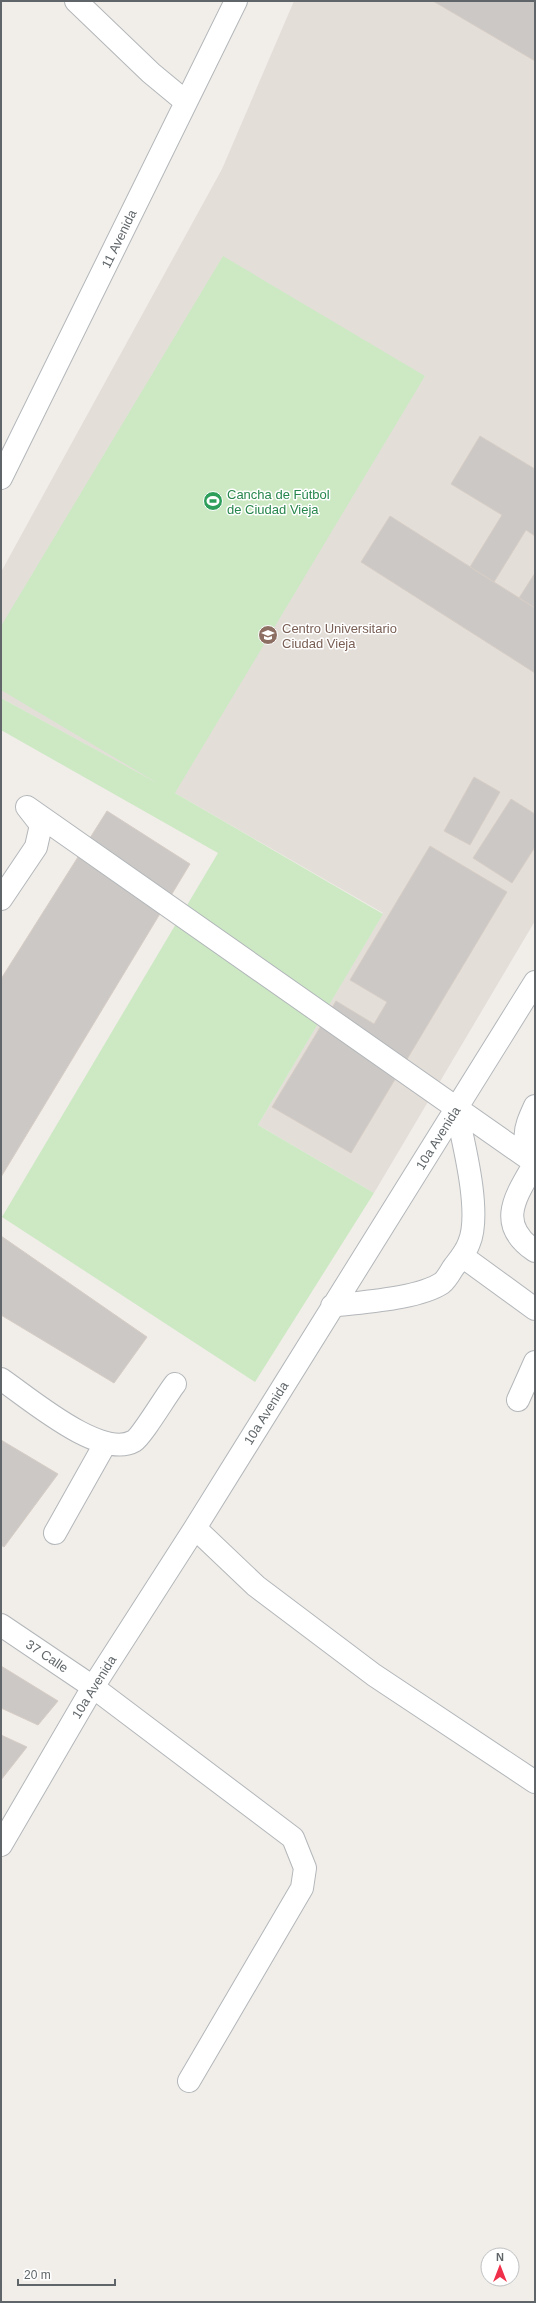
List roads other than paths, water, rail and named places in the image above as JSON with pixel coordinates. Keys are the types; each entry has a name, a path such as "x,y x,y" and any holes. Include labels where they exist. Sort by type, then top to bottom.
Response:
{"street":[{"path":"76,1 151,73 186,102"},
{"name":"11 Avenida","path":"1,478 236,1"},
{"path":"1,899 36,847 41,825 27,807 535,1163"},
{"name":"10a Avenida","path":"1,1845 92,1687 196,1528 332,1306 535,982"},
{"path":"535,1106 525,1128 526,1144 535,1163"},
{"path":"332,1306 399,1297 423,1290 442,1282 462,1256 470,1242 473,1213 471,1180 456,1108"},
{"path":"535,1163 515,1198 512,1212 513,1224 521,1242 535,1251"},
{"path":"462,1256 535,1309"},
{"path":"518,1400 535,1362"},
{"path":"1,1379 77,1432 105,1444 122,1445 135,1440 175,1384"},
{"path":"55,1533 105,1444"},
{"path":"196,1528 256,1586 362,1666 535,1782"},
{"name":"37 Calle","path":"1,1625 92,1687 293,1838 305,1868 302,1888 189,2081"}],"place":[{"name":"Cancha de Fútbol de Ciudad Vieja","path":"213,501"},
{"name":"Centro Universitario Ciudad Vieja","path":"268,635"}]}
